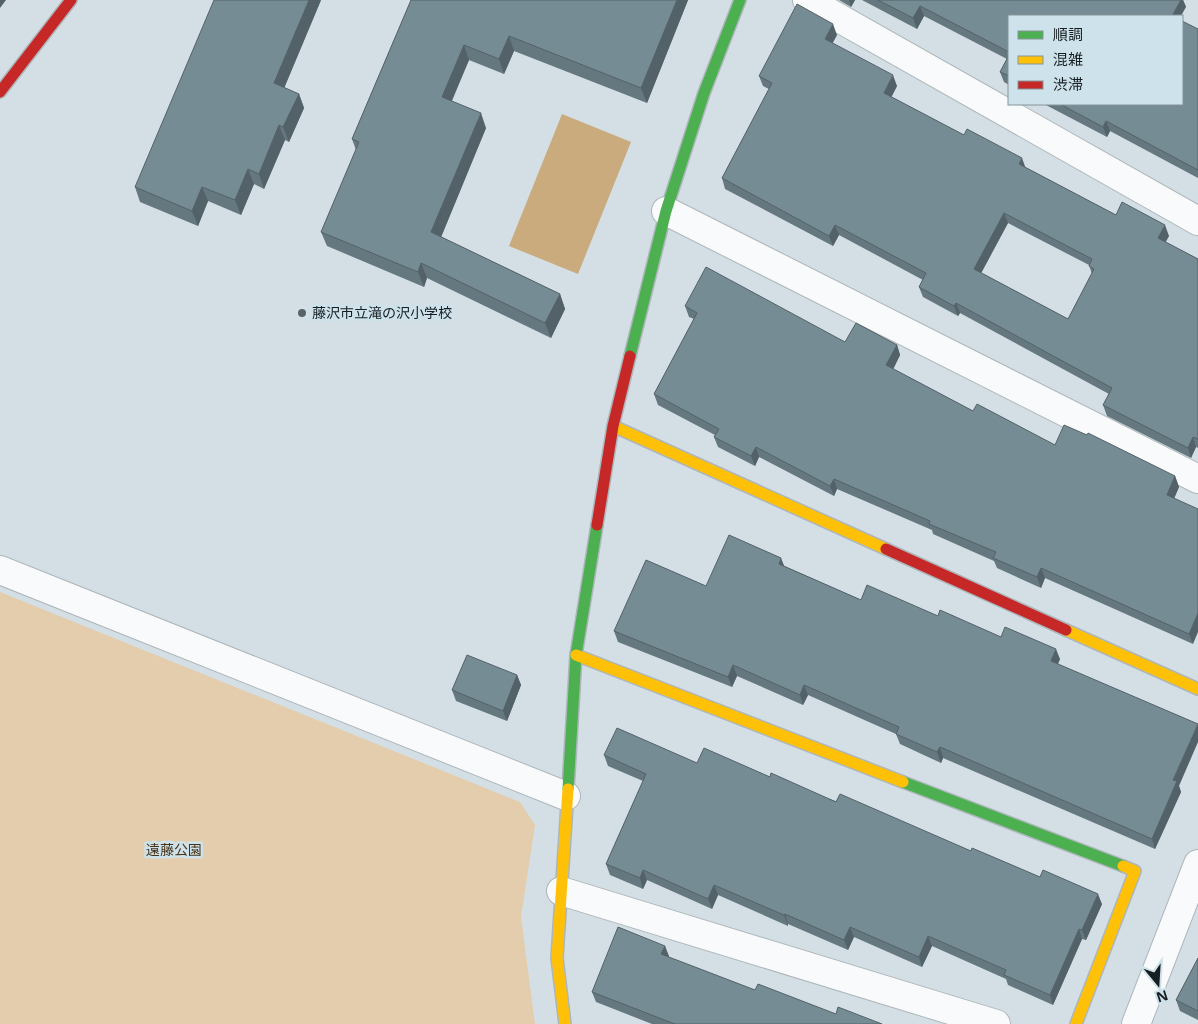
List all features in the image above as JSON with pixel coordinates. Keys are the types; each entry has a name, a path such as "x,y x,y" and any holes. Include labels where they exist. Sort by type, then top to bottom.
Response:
{"street":[{"path":"0,92 72,0"},
{"path":"565,1024 556,958 576,655 613,426 666,211 704,93 740,0"},
{"path":"807,0 1198,220"},
{"path":"666,211 1198,478"},
{"path":"613,426 1198,689"},
{"path":"0,570 566,796"},
{"path":"576,655 1135,871 1076,1024"},
{"path":"1136,1024 1198,864"},
{"path":"561,891 996,1024"}],"green space":[{"name":"遠藤公園","path":"0,592 520,802 535,825 521,917 535,1024 0,1024"}],"shaded area":[{"path":"562,114 631,142 578,274 509,246"}],"building":[{"path":"214,0 309,0 274,83 299,94 283,127 279,125 259,174 248,169 235,200 202,187 192,211 135,187"},
{"path":"411,0 677,0 641,88 509,36 499,59 464,45 442,97 481,113 431,232 560,294 545,323 421,263 418,272 321,232 359,142 352,139"},
{"path":"878,0 1181,0 1173,15 1008,15 1008,51 920,6 913,18"},
{"path":"797,4 833,24 825,39 893,75 884,93 964,135 967,129 1022,158 1019,164 1116,215 1122,202 1165,225 1158,238 1198,259 1198,439 1193,437 1188,448 1103,405 1112,388 956,303 954,306 919,287 926,273 835,225 829,236 722,178 772,83 759,76","holes":["1004,213 1092,259 1089,266 1094,269 1068,319 974,269"]},
{"path":"1183,22 1198,29 1198,170 1106,121 1103,127 1062,105 1183,105"},
{"path":"1008,57 1008,76 1000,72"},
{"path":"706,267 845,342 856,323 897,345 886,365 973,411 977,404 1055,445 1064,425 1087,435 1088,433 1175,476 1167,495 1198,509 1198,613 1189,634 1041,568 1037,577 993,558 996,552 929,524 930,521 834,479 830,486 756,447 751,456 714,437 719,429 654,394 697,313 685,306"},
{"path":"729,535 781,558 779,564 861,600 867,585 938,616 940,610 1001,637 1005,627 1056,649 1051,661 1198,724 1173,780 1177,781 1152,839 940,747 937,752 896,734 899,727 804,685 800,695 733,665 728,677 614,631 646,560 706,586"},
{"path":"467,655 517,675 503,711 452,690"},
{"path":"617,728 697,763 704,748 770,777 771,773 836,802 840,794 971,851 972,848 1040,877 1043,870 1098,894 1082,930 1079,929 1050,995 1004,975 1006,970 928,936 919,957 850,927 844,940 714,885 708,899 643,870 640,878 606,864 646,774 604,755"},
{"path":"618,927 665,946 661,954 755,990 758,984 836,1014 838,1007 882,1024 675,1024 592,992"},
{"path":"1198,958 1198,1011 1176,1000"}],"traffic: fast":[{"path":"630,356 666,211 704,93 740,0"},
{"path":"568,789 576,655 597,525"},
{"path":"903,782 1123,866"}],"traffic: slow":[{"path":"613,426 886,549"},
{"path":"1066,630 1198,689"},
{"path":"576,655 903,782"},
{"path":"565,1024 557,958 568,789"},
{"path":"1076,1024 1135,871 1123,866"}],"traffic: jam":[{"path":"0,92 71,0"},
{"path":"597,525 613,426 630,356"},
{"path":"886,549 1066,630"}],"place":[{"name":"藤沢市立滝の沢小学校","path":"302,313"}]}
